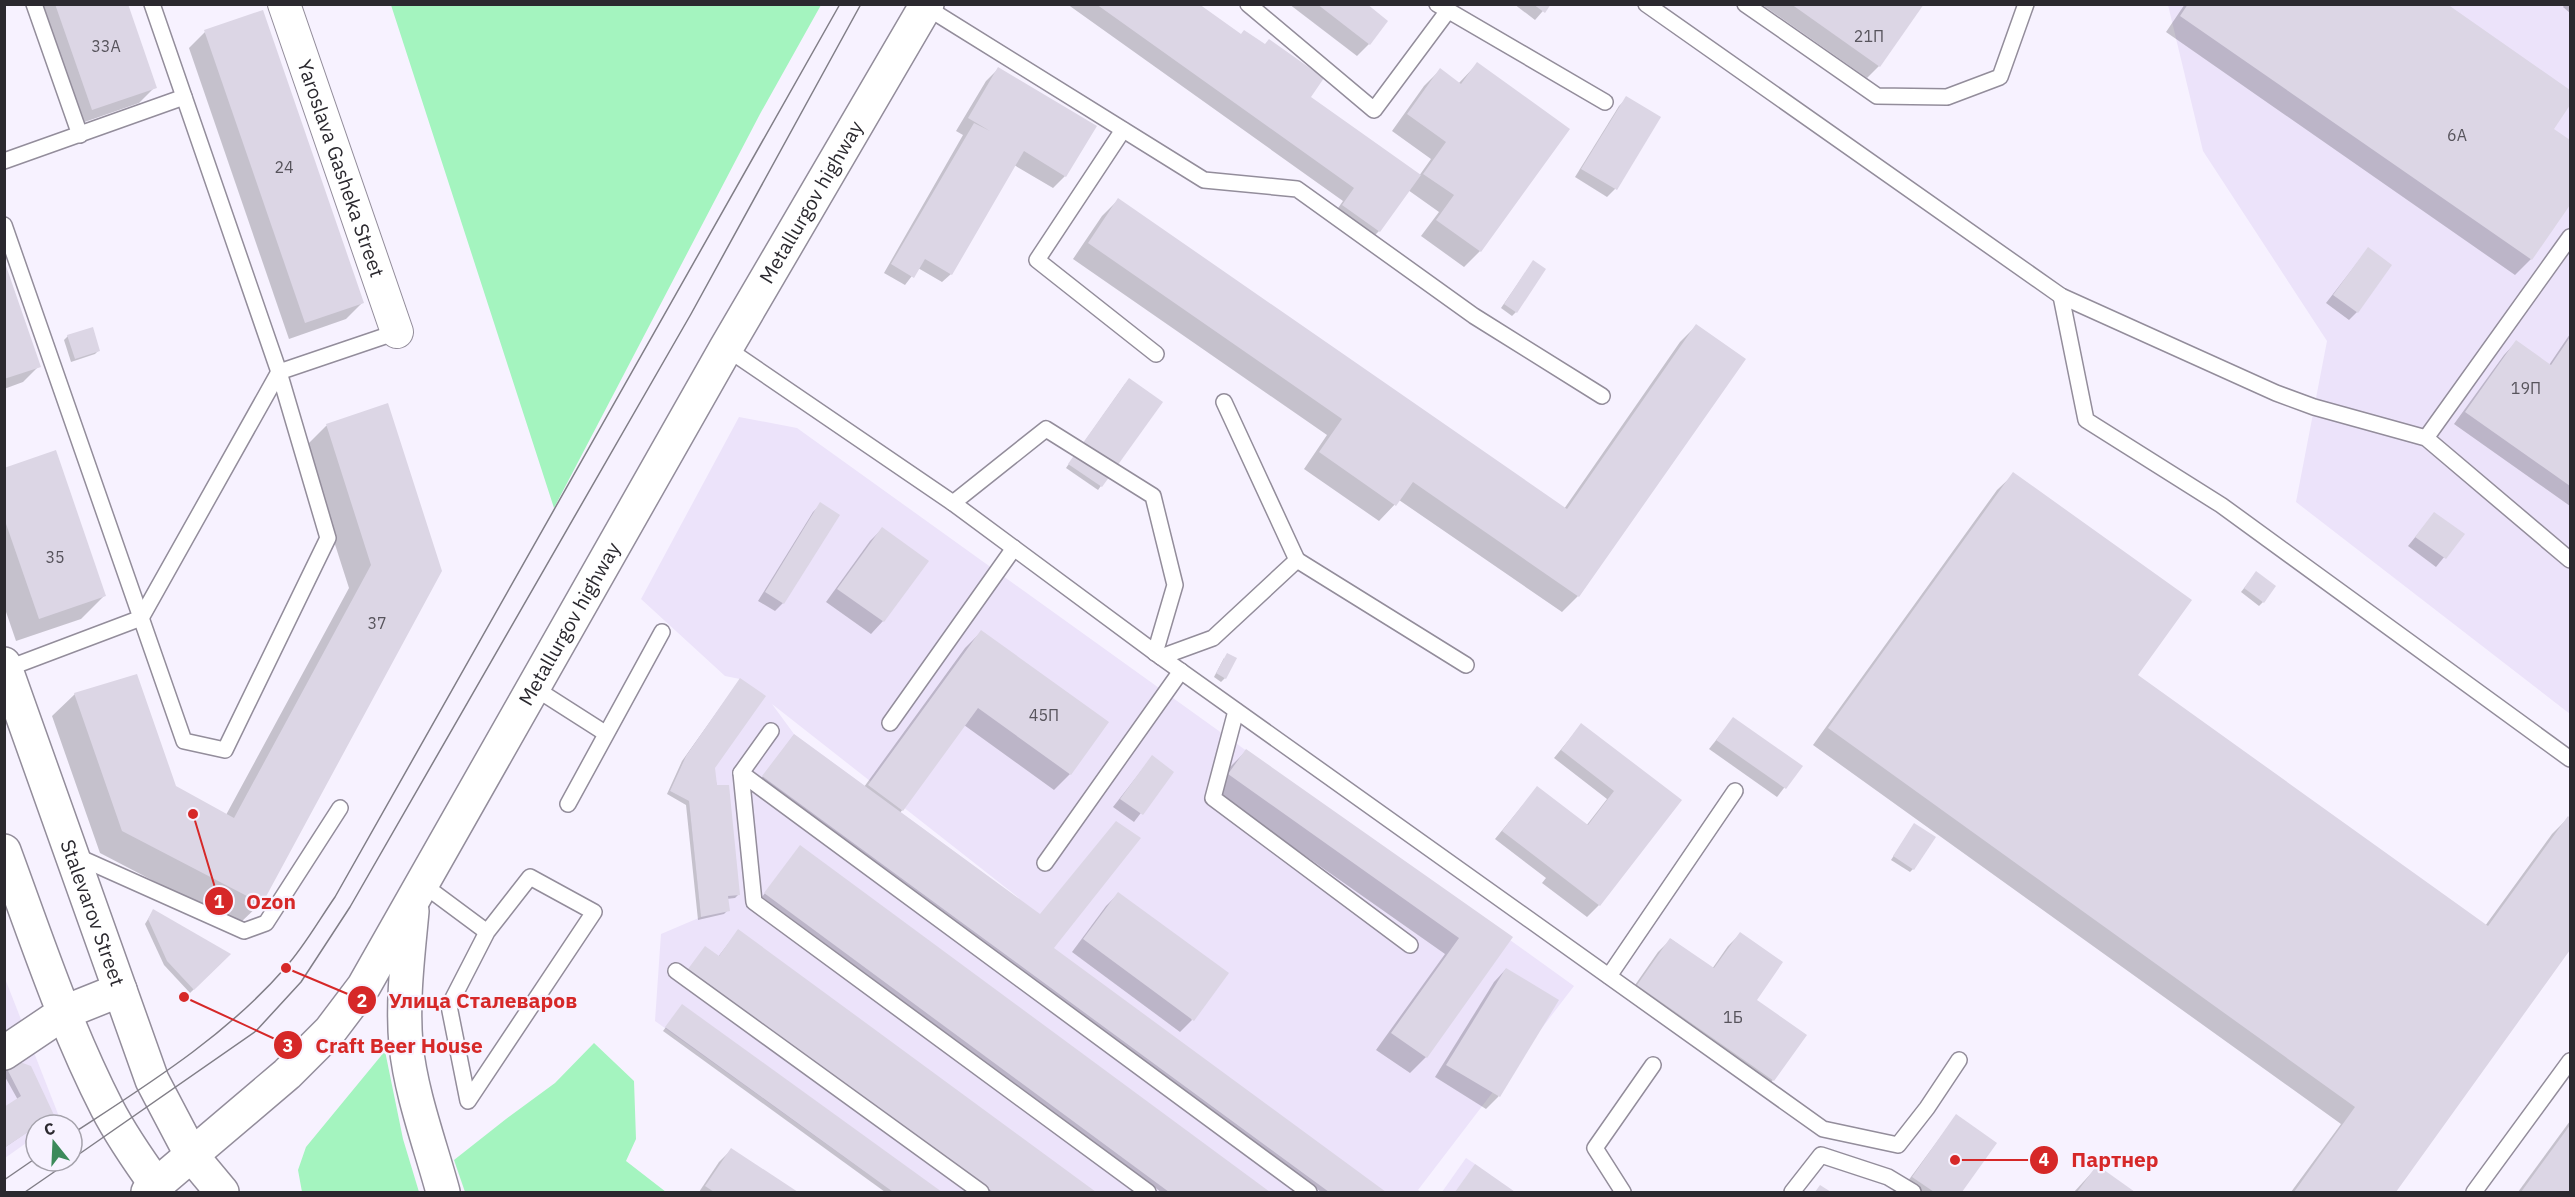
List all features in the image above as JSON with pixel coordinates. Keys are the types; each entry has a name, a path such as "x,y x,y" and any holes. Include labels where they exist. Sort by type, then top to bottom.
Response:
{"main road":[{"name":"Metallurgov highway","path":"156,1190 287,1074 330,1031 364,986 726,348 927,6"},
{"name":"Stalevarov Street","path":"5,666 152,1080 192,1156 222,1192"},
{"path":"4,851 89,1072 108,1110 156,1190"},
{"path":"417,891 405,995 406,1045 412,1079 443,1192"},
{"path":"4,1053 65,1012 120,990"}],"street":[{"name":"Yaroslava Gasheka Street","path":"284,4 397,332"}],"lane":[{"path":"34,4 80,135"},
{"path":"4,225 184,741 225,750 328,538 279,372 152,4"},
{"path":"1248,4 1374,110 1442,8 1605,102"},
{"path":"1646,4 2061,296 2276,393 2314,407 2426,438 2571,560"},
{"path":"1745,4 1877,96 1947,97 2000,77 2026,4"},
{"path":"927,6 1204,180 1297,189 1474,316 1602,396"},
{"path":"4,161 184,97"},
{"path":"1123,130 1037,260 1156,354"},
{"path":"2426,438 2571,237"},
{"path":"2061,296 2086,420 2221,505 2571,759"},
{"path":"5,666 141,618 279,372 397,332"},
{"path":"726,348 953,503 1158,655 1823,1129 1898,1145 1927,1108 1959,1060"},
{"path":"1224,402 1297,560 1466,665"},
{"path":"953,503 1046,429 1153,496 1175,585 1158,655"},
{"path":"890,723 1014,548"},
{"path":"1158,655 1214,638 1297,560"},
{"path":"568,804 662,632"},
{"path":"1045,863 1181,671"},
{"path":"532,687 605,733"},
{"path":"1236,711 1213,798 1410,945"},
{"path":"771,730 741,773 754,902 1148,1192"},
{"path":"741,773 1309,1192"},
{"path":"1609,976 1735,791"},
{"path":"72,854 244,931 266,923 340,808"},
{"path":"530,877 594,912 468,1101 449,1006 487,932 530,877"},
{"path":"417,891 487,932"},
{"path":"676,971 981,1192"},
{"path":"2474,1192 2571,1061"},
{"path":"1623,1192 1595,1148 1653,1065"},
{"path":"1792,1192 1821,1155 1888,1177 1913,1192"}],"shaded area":[{"path":"2168,5 2570,5 2570,714 2296,502 2327,341 2203,151"},
{"path":"739,417 797,428 1574,986 1418,1190 1422,1192 893,1192 655,1021 661,934 701,917 689,801 670,791 686,756 740,679 725,676 641,599","holes":["772,704 1019,898 794,734"]},
{"path":"4,976 58,1113 24,1113 24,1145 5,1158"},
{"path":"1466,1158 1475,1164 1515,1192 1442,1192"}],"green space":[{"path":"391,5 821,5 760,114 554,508"},
{"path":"594,1043 634,1081 636,1139 626,1161 666,1192 465,1192 454,1160 555,1083"},
{"path":"385,1051 403,1139 419,1192 302,1192 298,1170 306,1147"}],"building":[{"path":"55,4 128,4 157,88 92,110"},
{"path":"1096,4 1199,4 1241,34 1244,30 1265,44 1269,39 1324,78 1311,97 1421,175 1380,232 1342,205 1354,188"},
{"path":"1317,4 1367,4 1388,21 1370,45"},
{"path":"1533,4 1551,4 1545,13"},
{"path":"1791,4 1924,4 1880,67"},
{"path":"2188,4 2447,4 2570,90 2570,105 2554,129 2570,140 2570,205 2532,260 2180,16"},
{"path":"263,10 364,303 305,323 204,30"},
{"path":"1477,62 1570,129 1481,252 1436,220 1454,195 1423,174 1446,142 1407,114 1440,68 1461,84"},
{"path":"998,67 1097,126 1066,177 1024,151 952,275 925,259 914,278 891,264 974,123 990,131 968,118"},
{"path":"1626,96 1661,117 1617,190 1581,169"},
{"path":"1118,198 1567,509 1696,324 1746,359 1579,597 1413,482 1396,506 1319,452 1342,419 1088,243"},
{"path":"2368,247 2392,265 2358,313 2333,295"},
{"path":"4,260 41,367 4,379"},
{"path":"1533,260 1546,269 1517,313 1504,304"},
{"path":"93,327 100,351 75,359 67,335"},
{"path":"2570,337 2570,486 2465,412 2516,340 2551,365"},
{"path":"1129,378 1163,402 1102,487 1068,464"},
{"path":"388,403 442,571 262,904 122,831 74,693 137,674 176,786 234,818 371,565 326,424"},
{"path":"56,450 106,596 39,619 4,518 4,468"},
{"path":"2013,472 2192,600 2138,675 2488,926 2568,816 2570,818 2570,950 2396,1192 2294,1192 2355,1107 1828,728"},
{"path":"820,502 840,515 784,604 765,592"},
{"path":"2434,512 2465,534 2446,559 2415,537"},
{"path":"882,527 929,561 884,622 837,589"},
{"path":"2256,571 2276,586 2264,603 2244,588"},
{"path":"981,630 1109,722 1071,775 978,708 903,811 868,785"},
{"path":"1227,653 1237,658 1226,679 1216,673"},
{"path":"740,678 766,696 715,768 717,785 729,785 740,895 728,896 730,911 701,917 689,801 670,791 686,756"},
{"path":"1733,717 1803,766 1786,789 1716,740"},
{"path":"1581,723 1682,800 1600,906 1502,831 1537,786 1588,825 1614,791 1561,750"},
{"path":"794,734 1040,914 1116,821 1141,838 1054,948 1386,1192 1329,1192 762,776"},
{"path":"1246,749 1513,937 1427,1058 1391,1033 1459,938 1228,774"},
{"path":"1152,755 1174,772 1143,815 1120,799"},
{"path":"1914,823 1936,837 1914,870 1893,856"},
{"path":"800,845 1270,1192 1169,1192 764,893"},
{"path":"1118,892 1229,973 1194,1021 1083,939"},
{"path":"153,909 231,954 194,990 167,961 148,919"},
{"path":"738,929 1096,1192 993,1192 688,969 705,946 719,956"},
{"path":"1740,932 1783,962 1757,1000 1807,1035 1774,1081 1637,985 1670,938 1714,968"},
{"path":"1506,968 1559,1000 1500,1097 1446,1065"},
{"path":"682,1004 942,1192 893,1192 665,1027"},
{"path":"17,1061 31,1066 53,1113 24,1113 24,1135 4,1148 4,1107 21,1096 6,1067"},
{"path":"1956,1114 1997,1143 1962,1192 1934,1192 1912,1177"},
{"path":"2570,1125 2570,1192 2521,1192"},
{"path":"731,1148 798,1192 714,1192 705,1186"},
{"path":"1475,1164 1515,1192 1455,1192"},
{"path":"2097,1165 2135,1192 2077,1192"},
{"path":"1820,1185 1831,1192 1815,1192"}],"tram line":[{"path":"84,1126 157,1078 237,1016 285,968 305,942 335,897 840,4"},
{"path":"84,1151 256,1031 301,982 350,907 691,314 861,4"},
{"path":"4,1180 24,1166"},
{"path":"25,1192 53,1173"}],"place":[{"name":"Ozon","path":"193,814"},
{"name":"Улица Сталеваров","path":"286,968"},
{"name":"Craft Beer House","path":"184,997"},
{"name":"Партнер","path":"1955,1160"}]}
